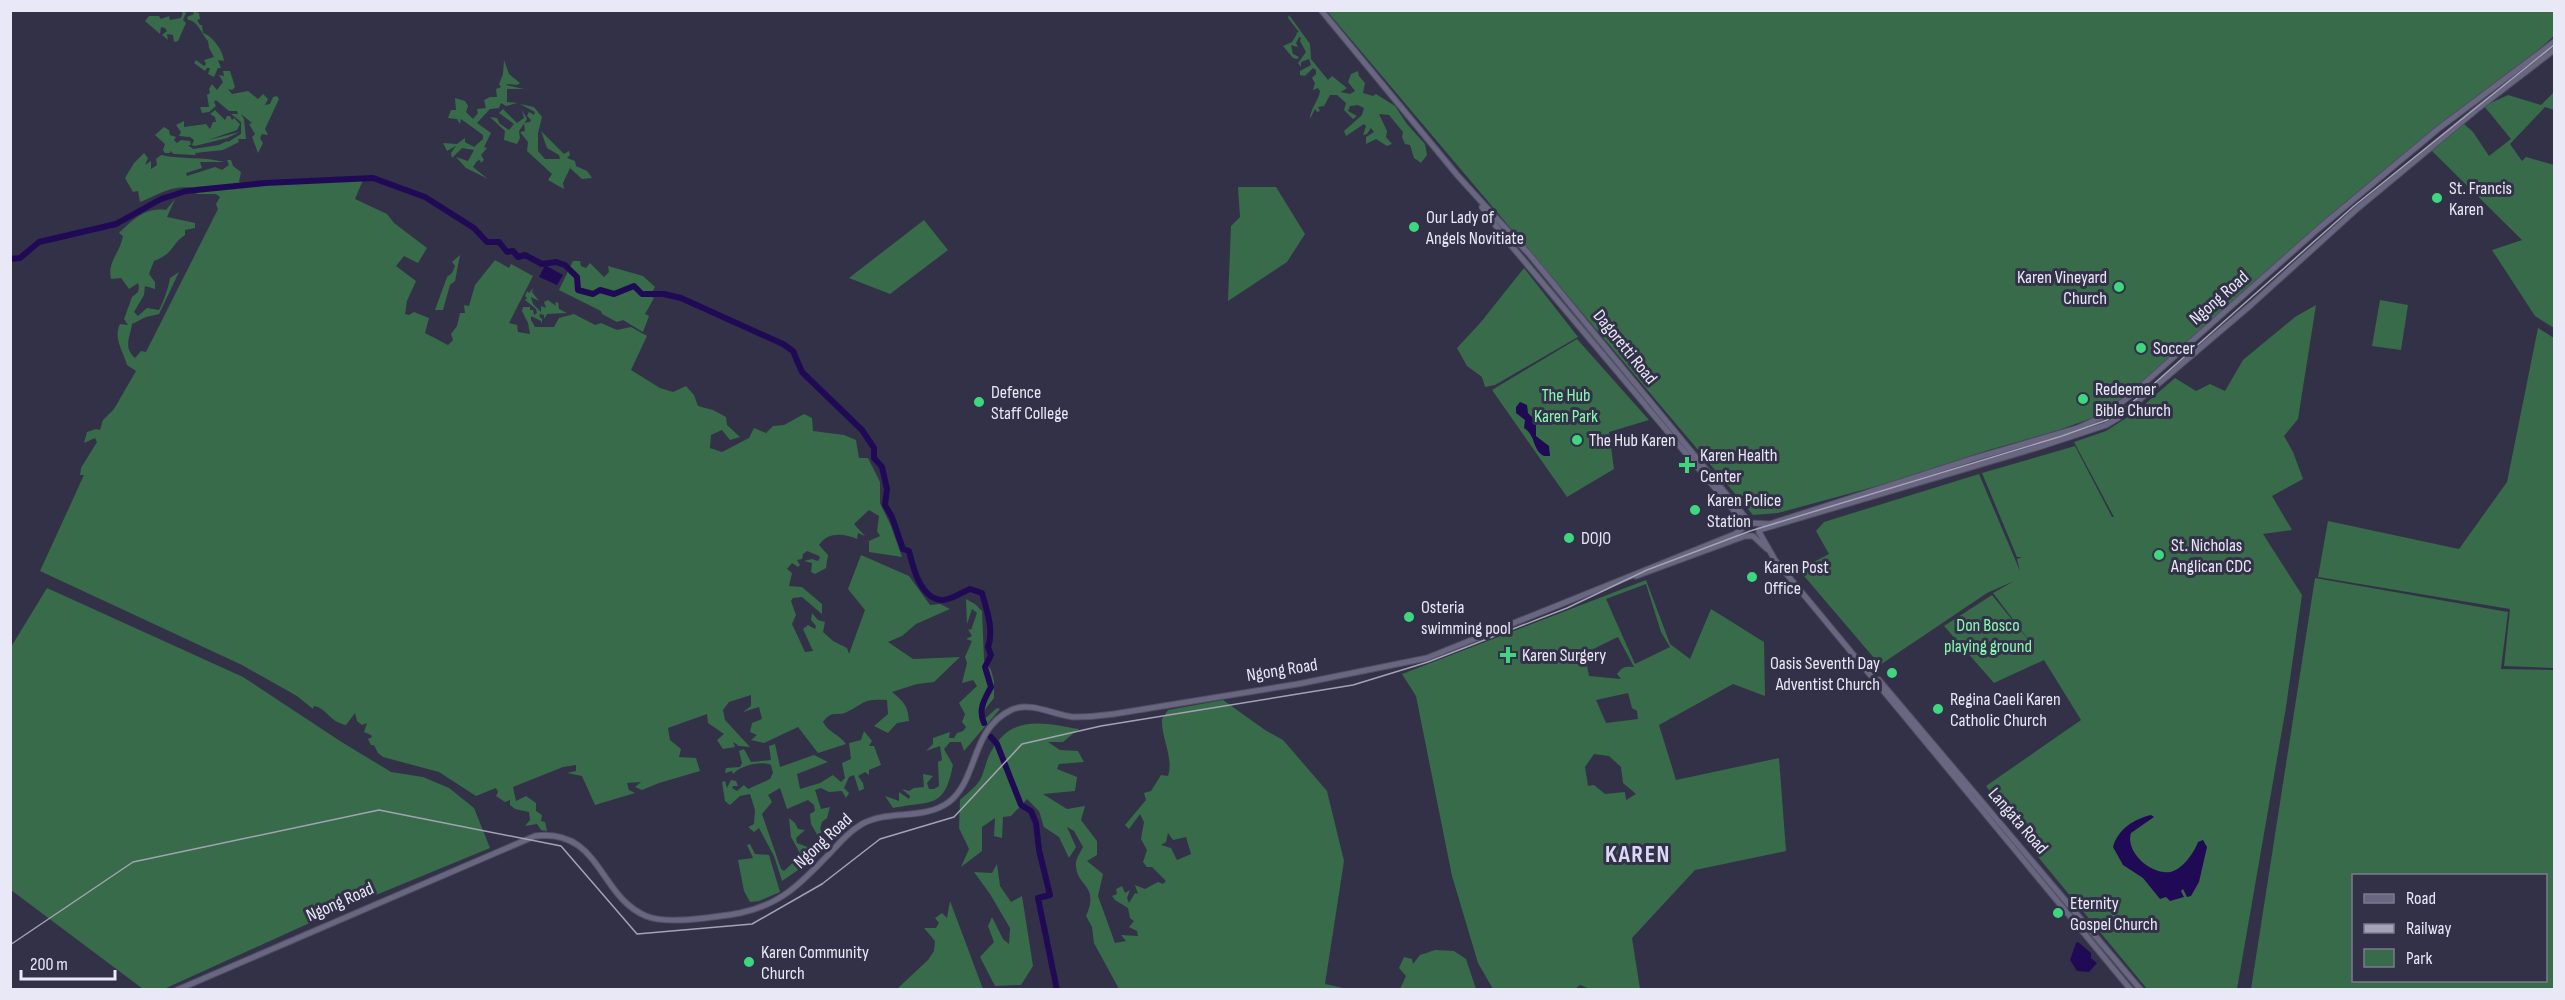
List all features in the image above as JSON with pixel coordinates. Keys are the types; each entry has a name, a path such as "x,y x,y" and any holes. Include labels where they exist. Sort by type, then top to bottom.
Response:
{"main road":[{"name":"Dagoretti Road","path":"1321,10 1473,193 1514,236 1748,525"},
{"name":"Ngong Road","path":"177,990 535,836 558,836 581,847 627,903 652,918 706,917 759,908 780,899 797,887 847,835 861,824 888,816 930,811 949,802 964,783 988,728 1012,710 1034,708 1073,717 1114,714 1420,660 1631,576 1751,536 1770,524 1972,459 2078,428 2104,416 2140,387 2318,229 2419,145 2554,42"},
{"name":"Ngong Road","path":"1759,529 2106,425 2167,378 2426,151 2554,50"},
{"path":"2419,145 2424,146 2426,151"},
{"name":"Dagoretti Road","path":"1473,193 1507,241 1748,525"},
{"path":"1507,241 1508,235 1514,236"},
{"path":"2158,371 2159,378 2167,378"},
{"path":"2140,387 2143,385 2149,387 2148,394"},
{"name":"Ngong Road","path":"1672,561 1748,525"},
{"path":"1748,525 1759,529 1767,549"},
{"path":"1748,525 1751,536 1767,549"},
{"name":"Langata Road","path":"1767,549 2131,990"},
{"name":"Langata Road","path":"1871,674 1880,681 2141,990"},
{"path":"2099,951 2105,946"}],"green space":[{"path":"2554,10 2554,36 2514,71 2423,138 2344,203 2172,357 2103,414 2059,430 1881,485 1778,513 1753,515 1327,11"},
{"path":"183,11 186,13 183,20 186,23 178,41 174,42 173,35 167,34 168,40 162,35 167,31 165,28 161,27 160,34 145,21 149,16 159,16 161,19 169,16 170,20 181,18"},
{"path":"193,11 199,13 200,19 197,20 202,25 203,33 210,37 222,52 224,61 218,60 221,68 218,68 214,77 208,74 210,68 205,71 194,63 196,60 204,66 206,64 204,60 214,57 208,41 199,28 188,20 187,17 194,14"},
{"path":"1289,15 1310,44 1311,59 1328,80 1332,76 1347,88 1341,92 1350,94 1355,91 1348,82 1351,74 1358,71 1365,83 1363,93 1373,96 1376,94 1395,106 1425,144 1427,155 1421,163 1414,158 1410,145 1405,144 1402,137 1403,132 1389,115 1379,114 1387,131 1386,137 1392,144 1387,146 1376,139 1366,144 1366,137 1374,132 1371,128 1367,134 1363,135 1366,126 1364,124 1346,136 1344,131 1362,115 1364,108 1358,105 1350,106 1348,111 1357,116 1353,119 1344,110 1346,103 1337,95 1330,95 1324,106 1318,107 1320,111 1317,112 1315,109 1310,119 1320,91 1318,88 1313,90 1315,83 1312,78 1316,70 1313,68 1305,76 1300,75 1300,71 1311,65 1309,59 1301,62 1301,67 1298,63 1306,52 1300,41 1301,38 1299,37 1296,43 1298,47 1291,45 1293,54 1299,57 1297,59 1293,58 1283,46 1292,42 1296,33 1299,32 1288,18"},
{"path":"504,60 509,74 520,83 506,85 524,89 507,89 507,102 517,103 506,106 501,103 499,108 490,109 477,123 491,133 484,147 487,148 481,155 484,160 481,163 480,160 477,161 473,167 488,179 466,168 456,157 468,161 474,150 462,148 452,158 451,153 456,146 447,151 443,143 457,144 465,138 465,142 474,147 483,139 483,135 461,119 460,124 457,119 448,118 451,110 456,110 455,98 465,101 468,106 466,112 473,119 478,113 477,109 486,108 484,100 497,97 496,89 501,87 499,84 503,74"},
{"path":"223,71 230,71 235,87 232,90 228,89 232,94 248,91 258,99 263,94 268,99 265,105 270,104 273,97 277,96 279,99 265,129 268,135 262,134 260,138 263,143 258,153 252,137 255,134 249,124 252,123 241,114 244,119 246,139 238,139 239,142 223,150 195,153 196,155 174,154 170,151 170,153 165,153 163,150 165,144 155,135 164,127 169,130 170,135 176,137 174,140 177,143 181,140 190,141 191,145 188,145 193,149 219,145 241,134 241,122 231,114 238,114 237,111 229,111 216,100 214,102 216,106 209,112 202,113 200,107 209,107 207,95 210,93 209,89 212,84 217,90 223,82 219,75 224,76"},
{"path":"2554,87 2554,110 2545,107 2510,144 2522,161 2526,157 2554,165 2554,328 2535,316 2492,250 2522,240 2431,150 2463,123 2473,132 2489,156 2511,139 2484,106 2508,95 2541,105 2553,93"},
{"path":"520,104 534,107 542,117 538,133 538,151 545,159 560,159 559,155 547,148 541,131 564,154 569,151 570,155 567,158 575,161 576,166 587,171 592,178 582,179 570,168 563,183 564,189 548,180 552,174 527,151 528,142 520,132 525,131 524,123 531,120 527,116 529,112 534,115 535,112"},
{"path":"503,109 517,123 524,118 522,110 527,119 519,131 520,138 517,144 504,140 505,131 490,117 497,118 500,124 509,130 514,124 499,113"},
{"path":"215,110 225,120 227,116 230,116 232,120 234,118 240,124 237,130 208,140 240,132 227,138 195,146 192,145 194,140 190,137 179,136 181,132 176,125 184,121 184,127 206,124 210,129 213,122 216,122 215,117 210,114"},
{"path":"144,153 148,158 145,165 151,161 151,169 157,165 156,159 161,155 224,162 200,162 202,168 186,173 187,176 215,167 222,170 229,165 227,160 231,160 233,166 241,172 240,186 363,180 355,199 387,214 394,223 427,248 418,263 404,256 396,266 416,281 407,301 405,314 409,315 414,312 429,318 425,333 448,345 453,340 451,334 457,326 460,313 465,313 464,305 469,306 475,285 495,260 509,268 511,264 533,276 509,323 517,325 518,332 530,334 522,311 523,307 530,307 534,315 537,313 536,309 525,300 527,291 529,293 533,288 532,292 539,301 531,297 533,304 541,312 541,306 546,308 544,302 548,300 556,306 555,303 558,302 559,309 567,313 547,314 544,319 544,315 540,314 542,324 541,321 531,316 535,327 554,327 559,318 574,314 595,325 601,323 617,330 631,327 647,336 631,370 660,388 673,392 686,386 694,395 698,406 726,417 727,425 740,437 730,440 722,430 711,435 710,448 722,452 749,438 754,428 766,433 773,426 784,425 804,414 812,418 813,431 844,435 856,440 859,458 868,458 880,482 880,503 902,557 869,552 869,541 880,536 877,531 879,516 869,510 854,524 865,536 858,533 857,539 836,535 826,538 819,545 828,555 826,568 815,574 811,572 812,563 804,561 812,559 818,561 820,558 807,551 803,554 802,559 797,560 800,565 798,567 792,563 787,569 792,573 789,586 802,587 822,604 822,614 802,597 793,598 791,601 796,615 792,624 805,652 813,651 803,629 808,625 815,629 816,626 811,620 812,613 818,620 825,622 823,632 833,641 847,648 849,654 865,610 848,589 861,555 909,576 930,605 940,604 950,609 916,624 902,636 888,642 913,659 960,657 934,682 917,684 892,692 905,705 909,721 897,723 888,733 874,726 888,714 887,700 873,700 847,712 829,716 823,722 846,744 818,753 798,727 764,743 751,740 757,735 750,732 752,723 762,719 759,707 743,712 751,706 751,695 729,702 723,710 725,720 750,747 739,746 733,742 735,747 723,749 717,740 724,734 708,723 707,714 668,728 670,740 681,749 679,757 696,758 700,771 642,790 635,787 641,782 627,783 629,790 635,793 595,805 582,776 567,773 576,771 576,765 563,767 513,787 516,801 526,796 536,803 536,811 542,815 541,821 545,822 547,831 541,830 537,824 525,826 530,820 529,812 515,809 510,805 510,800 505,802 496,796 498,792 496,788 476,796 439,772 383,757 374,745 371,745 368,739 372,737 371,735 364,732 367,723 362,725 357,721 355,713 346,725 340,723 322,709 314,706 313,709 297,696 242,665 40,571 84,475 80,475 81,468 97,442 95,438 84,443 87,432 100,430 103,420 114,409 136,371 127,365 118,339 120,324 128,325 124,319 132,297 138,292 139,287 138,283 129,289 121,278 111,279 112,262 123,236 119,233 134,219 152,210 166,210 175,199 167,217 195,223 195,228 185,230 185,235 169,252 154,261 149,274 155,282 155,289 145,286 144,295 134,312 138,316 147,308 159,310 170,278 179,272 159,314 132,324 128,346 135,358 141,351 146,352 218,209 216,204 220,197 216,194 197,194 192,188 185,187 165,191 140,202 138,191 133,192 125,178 134,163"},
{"path":"1238,187 1276,187 1305,234 1287,262 1228,301 1231,226 1240,217"},
{"path":"924,220 948,250 890,294 849,278"},
{"path":"460,255 455,281 450,285 443,310 435,310 447,277 455,266 452,262"},
{"path":"573,261 580,261 581,266 586,268 590,263 604,277 609,272 608,266 643,276 655,287 650,296 654,298 645,314 649,316 643,332 623,320 617,322 602,314 601,311 559,290"},
{"path":"1524,268 1578,337 1495,385 1485,387 1482,377 1467,366 1457,348"},
{"path":"2380,300 2408,305 2401,350 2372,346"},
{"name":"Don Bosco playing ground","path":"2316,305 2298,419 2284,436 2303,479 2272,496 2292,530 2263,534 2302,595 2286,707 2237,989 2147,989 2020,835 1986,786 2081,720 2044,660 1994,683 1944,626 1992,595 2034,647 1993,593 2014,581 1987,593 1880,665 1799,570 1829,554 1816,531 1824,522 1979,474 2020,571 2017,559 2022,557 2017,557 1982,473 2075,446 2114,517 2074,442 2106,431 2137,411 2175,378 2196,391 2210,384 2225,391 2243,360 2295,317"},
{"path":"2538,328 2554,338 2554,668 2504,666 2510,609 2318,577 2328,521 2459,549 2507,482"},
{"name":"The Hub Karen Park","path":"1577,339 1649,420 1609,432 1614,469 1567,497 1492,390"},
{"path":"2315,578 2508,612 2501,669 2554,670 2554,989 2251,989"},
{"path":"1646,580 1670,644 1690,659 1711,609 1764,642 1765,696 1733,684 1659,725 1676,780 1779,758 1786,851 1695,870 1632,938 1640,989 1590,989 1580,985 1575,989 1493,989 1478,963 1452,876 1416,696 1402,674","holes":["1646,584 1661,632 1670,647 1635,664 1606,599","1618,637 1634,667 1621,670 1617,674 1621,679 1589,676 1587,666 1592,659 1589,651","1628,693 1632,708 1637,711 1638,719 1606,723 1596,700","1594,754 1609,756 1621,767 1623,783 1636,794 1626,800 1625,792 1605,794 1594,785 1588,786 1585,767"]},
{"path":"47,588 243,677 391,772 423,777 449,788 474,808 490,848 325,916 164,989 143,989 11,890 11,647"},
{"path":"966,599 982,611 984,660 991,670 994,681 994,698 986,708 980,723 997,708 1000,709 964,751 961,742 950,742 944,749 953,765 945,790 940,796 927,803 893,808 885,796 899,801 899,792 909,799 910,796 902,789 909,791 924,787 923,774 933,776 927,783 929,789 939,786 938,762 942,760 940,746 926,751 933,744 933,738 950,732 949,738 954,738 966,727 962,722 965,714 959,703 977,686 973,680 962,683 967,663 965,657 972,641 966,639 972,636 968,629 971,630 977,613 972,609 967,624"},
{"path":"1223,700 1283,740 1327,791 1344,861 1325,984 1348,989 1119,989 1094,943 1092,927 1086,916 1090,906 1089,892 1077,873 1076,864 1083,847 1074,831 1067,827 1076,847 1069,858 1059,837 1044,827 1039,811 1027,799 1011,816 1003,817 1002,838 994,836 995,818 982,827 982,851 961,867 969,849 959,828 960,800 980,780 990,754 1000,739 1019,726 1030,724 1079,729 1063,742 1048,742 1060,750 1078,751 1084,762 1059,764 1057,769 1077,777 1075,791 1043,794 1067,809 1085,806 1081,820 1097,841 1097,855 1087,861 1103,874 1098,896 1115,943 1126,941 1121,935 1138,936 1137,931 1129,927 1134,921 1130,918 1128,908 1112,896 1117,894 1116,889 1122,886 1125,893 1130,890 1127,898 1129,903 1135,893 1138,894 1135,885 1145,889 1158,882 1163,884 1166,881 1152,867 1147,867 1143,862 1147,850 1141,839 1144,822 1140,814 1129,829 1125,825 1146,800 1144,793 1151,791 1161,775 1168,776 1169,762 1162,719 1168,710","holes":["1168,833 1173,840 1186,837 1191,854 1177,860 1171,848 1161,845 1166,842"]},
{"path":"864,731 872,741 869,746 874,746 881,765 869,770 869,775 865,772 858,776 864,789 859,791 854,775 849,777 844,788 849,793 846,798 842,791 829,792 821,788 815,790 821,809 830,807 827,818 822,822 820,829 828,837 821,845 816,845 819,838 811,824 810,814 815,811 814,805 808,800 787,809 780,788 768,795 772,802 762,814 781,869 784,871 801,855 791,837 789,818 798,829 805,830 796,838 797,843 815,850 815,857 807,859 804,866 782,881 774,856 759,828 754,832 748,827 754,824 755,810 750,794 740,796 730,805 725,801 722,782 725,781 727,788 731,780 736,781 738,786 732,788 737,791 744,785 748,789 770,779 773,773 771,765 762,763 751,765 733,774 732,771 725,773 726,768 740,767 742,763 739,751 744,749 751,762 771,760 769,746 775,744 780,767 814,755 828,762 797,774 800,789 820,783 833,775 841,782 845,778 842,763 851,759 849,743 861,740"},
{"path":"750,844 755,854 769,855 780,892 759,901 750,902 744,891 738,860 753,858 747,845"},
{"path":"997,864 1000,886 1011,902 1022,896 1033,966 1021,985 995,986 980,957 994,942 988,926 992,917 1003,939 1009,944 1010,928 974,872 992,873"},
{"path":"950,901 983,989 897,989 928,960 934,951 935,941 924,928 936,928 939,923 935,918 942,913 947,918"},
{"path":"1435,950 1454,951 1466,959 1476,989 1400,989 1406,976 1399,968 1404,957 1412,959 1413,964 1420,955"}],"shaded area":[{"path":"545,265 563,275 557,285 539,277"},
{"path":"1520,402 1527,405 1528,413 1536,421 1536,436 1549,446 1550,456 1540,453 1530,434 1524,428 1525,420 1516,413 1516,407"},
{"path":"2151,815 2154,817 2131,833 2130,840 2132,848 2141,861 2155,870 2174,871 2187,860 2198,842 2203,840 2207,847 2199,882 2191,896 2187,897 2183,889 2181,891 2184,897 2170,901 2166,897 2160,899 2143,878 2123,865 2113,847 2123,830 2139,819"},
{"path":"2078,942 2091,953 2091,958 2097,963 2089,972 2077,971 2070,960"}],"waterway":[{"path":"10,259 20,258 39,242 116,224 161,199 186,191 265,183 373,178 425,197 474,228 487,242 499,242 507,252 513,251 518,257 525,255 542,264 556,262 565,265 577,277 578,290 593,294 600,290 614,294 634,286 642,294 664,294 681,298 783,344 793,351 802,372 862,430 874,448 874,458 882,467 887,489 885,505 892,517 903,549 909,551 919,582 924,589 935,599 943,600 970,589 982,593 989,620 988,647 991,655 985,667 991,687 982,709 984,723"},
{"path":"991,737 997,744 1021,805 1031,811 1036,823 1039,850 1050,895 1038,898 1057,990"}],"tram line":[{"path":"822,884 880,839 954,817 1022,744 1101,726 1353,685 1428,662 1567,608 1647,570 1750,531 2062,436 2107,420 2139,397 2354,206 2554,45"}],"railway":[{"path":"10,945 133,862 379,810 561,846 637,934 752,924 822,884"}],"place":[{"name":"St. Francis Karen","path":"2437,198"},
{"name":"Our Lady of Angels Novitiate","path":"1414,227"},
{"name":"Karen Vineyard Church","path":"2119,287"},
{"name":"Soccer","path":"2141,348"},
{"name":"Redeemer Bible Church","path":"2083,399"},
{"name":"Defence Staff College","path":"979,402"},
{"name":"The Hub Karen","path":"1577,440"},
{"name":"Karen Health Center","path":"1687,465"},
{"name":"Karen Police Station","path":"1695,510"},
{"name":"DOJO","path":"1569,538"},
{"name":"St. Nicholas Anglican CDC","path":"2159,555"},
{"name":"Karen Post Office","path":"1752,577"},
{"name":"Osteria swimming pool","path":"1409,617"},
{"name":"Karen Surgery","path":"1508,655"},
{"name":"Oasis Seventh Day Adventist Church","path":"1892,673"},
{"name":"Regina Caeli Karen Catholic Church","path":"1938,709"},
{"name":"Eternity Gospel Church","path":"2058,913"},
{"name":"Karen Community Church","path":"749,962"}],"district":[{"name":"KAREN","path":"1638,854"}]}
